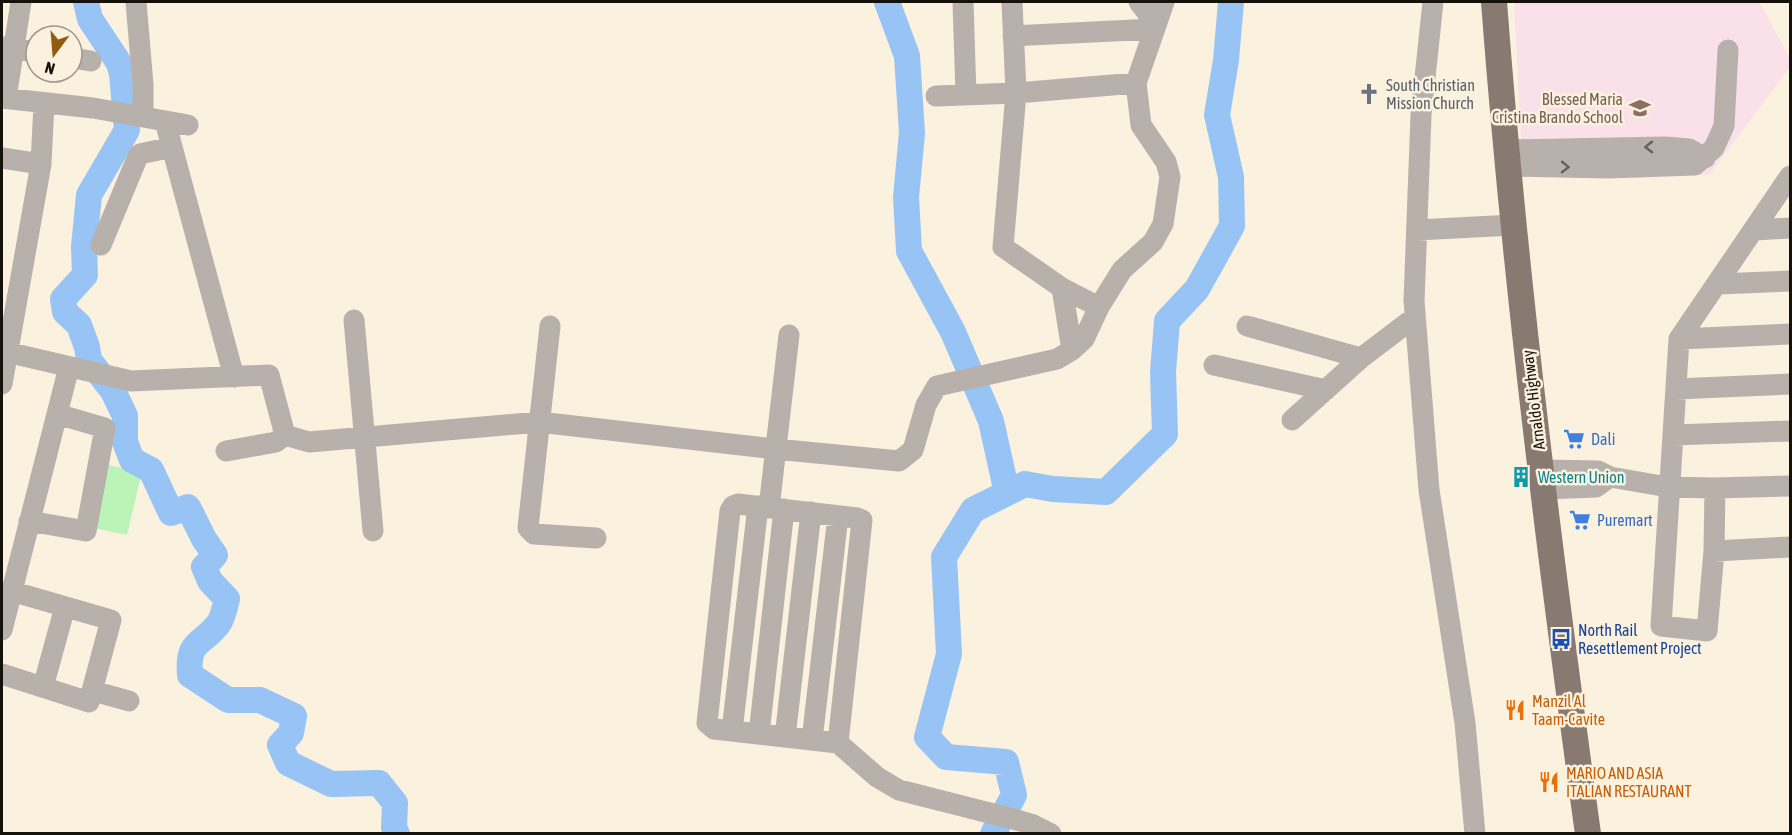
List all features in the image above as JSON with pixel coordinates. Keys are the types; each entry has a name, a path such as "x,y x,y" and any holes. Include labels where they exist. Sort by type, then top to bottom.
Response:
{"main road":[{"name":"Arnaldo Highway","path":"1494,2 1513,225 1558,619 1588,834"}],"street":[{"path":"21,2 7,48 4,98 93,108 188,125"},
{"path":"136,2 143,85 143,117"},
{"path":"963,2 966,95"},
{"path":"1012,2 1016,93 1003,247 1062,288 1099,307"},
{"path":"1139,2 1155,27"},
{"path":"285,435 309,442 366,439 539,422 899,461 913,450 926,405 937,386 1057,358 1072,350 1084,339 1099,307 1122,270 1153,242 1163,224 1170,177 1166,162 1141,125 1136,83 1164,2"},
{"path":"1433,2 1421,115 1415,317 1429,490 1465,723 1475,834"},
{"path":"1013,36 1155,27"},
{"path":"7,48 24,50"},
{"path":"1506,158 1665,147 1689,148 1705,158 1714,148 1724,126 1728,50"},
{"path":"936,96 1016,93 1136,83"},
{"path":"2,384 4,352 41,164 44,103"},
{"path":"165,121 234,377"},
{"path":"101,245 138,156 172,147"},
{"path":"2,158 41,164"},
{"path":"1715,488 1714,550 1707,631 1661,626 1668,487 1680,339 1789,179"},
{"path":"1417,230 1513,225"},
{"path":"1755,230 1791,228"},
{"path":"1717,284 1791,281"},
{"path":"1062,288 1072,350"},
{"path":"1292,420 1361,358 1415,317"},
{"path":"354,320 374,531"},
{"path":"550,326 528,528 534,534 596,538"},
{"path":"1246,326 1361,358"},
{"path":"1680,339 1791,334"},
{"path":"759,734 770,508 789,335"},
{"path":"4,352 131,381 269,375 285,435"},
{"path":"1214,365 1326,390"},
{"path":"2,630 11,591 10,562 29,521 57,414 78,369"},
{"path":"1676,389 1791,384"},
{"path":"29,521 86,531 105,428 57,414"},
{"path":"1673,435 1791,431"},
{"path":"226,451 276,442 285,435"},
{"path":"1543,479 1598,471 1610,477 1668,487 1791,486"},
{"path":"770,508 860,518 862,522 838,743"},
{"path":"770,508 732,730 838,743 887,785 911,794 1031,824 1051,834"},
{"path":"785,737 811,513"},
{"path":"812,740 838,516"},
{"path":"1714,550 1791,547"},
{"path":"2,674 89,702 111,620 11,591"},
{"path":"42,687 66,607"},
{"path":"93,691 129,701"}],"shaded area":[{"name":"Blessed Maria Cristina Brando School","path":"1514,2 1759,2 1790,58 1790,67 1709,175 1523,174"}],"green space":[{"path":"109,465 142,472 127,535 94,528"}],"waterway":[{"path":"86,2 90,19 119,63 127,130 89,195 84,247 85,275 63,299 65,312 79,325 89,360 113,391 125,416 125,442 132,460 151,470 171,513 188,507 215,555 204,567 210,581 227,599 219,623 193,649 190,675 228,700 260,700 294,716 291,733 280,745 288,763 331,784 379,783 395,803 394,827 397,834"},
{"path":"887,2 907,56 912,133 906,197 909,251 953,332 991,421 1007,493"},
{"path":"993,834 1014,795 1006,762 946,757 927,737 949,654 944,557 973,510 1025,484 1053,489 1106,492 1165,434 1163,372 1167,321 1197,289 1232,226 1231,177 1217,115 1226,60 1231,2"}],"place":[{"name":"South Christian Mission Church","path":"1369,94"},
{"name":"Blessed Maria Cristina Brando School","path":"1640,108"},
{"name":"Dali","path":"1574,439"},
{"name":"Western Union","path":"1521,477"},
{"name":"Puremart","path":"1580,520"},
{"name":"North Rail Resettlement Project","path":"1561,639"},
{"name":"Manzil Al Taam-Cavite","path":"1515,710"},
{"name":"MARIO AND ASIA ITALIAN RESTAURANT","path":"1549,782"}]}
